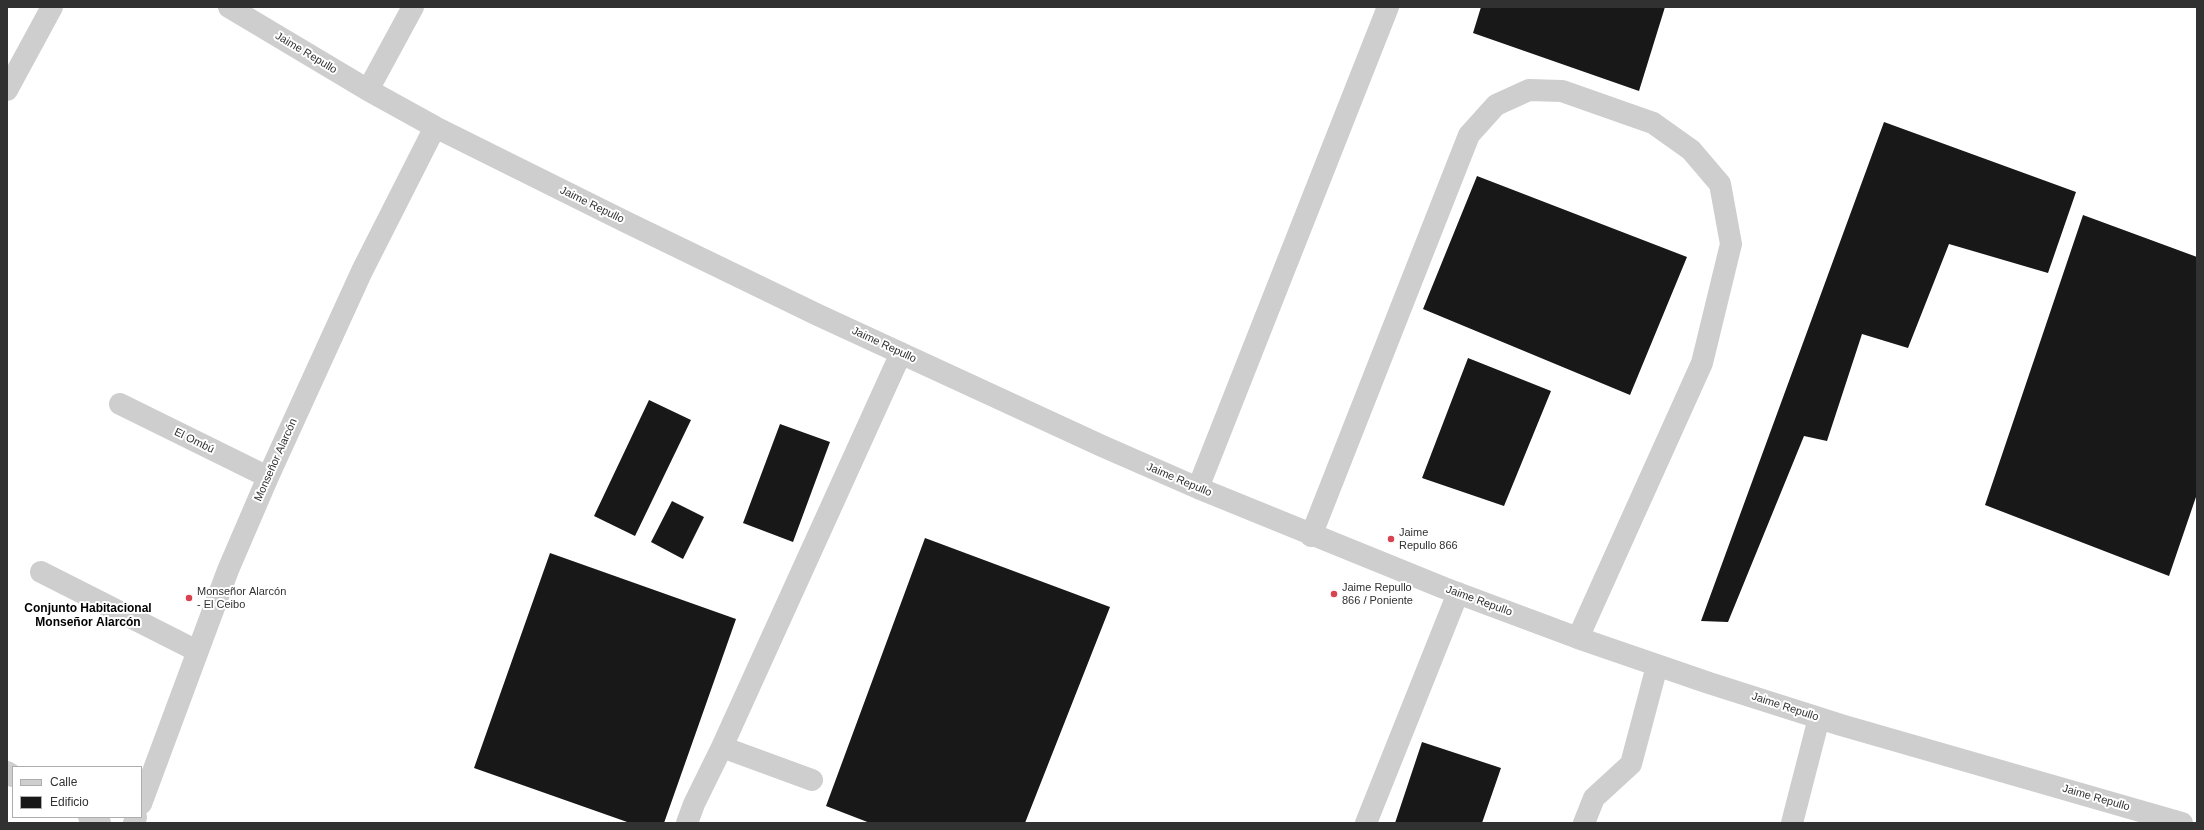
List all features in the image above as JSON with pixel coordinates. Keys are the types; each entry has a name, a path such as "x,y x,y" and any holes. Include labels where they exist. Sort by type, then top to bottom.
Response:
{"street":[{"path":"7,90 52,7"},
{"name":"Jaime Repullo","path":"229,7 368,90 435,127 633,225 901,353 1198,488 1311,536 1458,593 1657,666 1819,718 2182,823"},
{"path":"368,90 413,7"},
{"path":"1198,488 1388,7"},
{"path":"1311,536 1469,135 1496,105 1529,90 1562,91 1653,123 1691,150 1720,184 1731,244 1702,363 1578,638"},
{"name":"Monseñor Alarcón","path":"142,801 228,570 268,477 362,271 435,127"},
{"path":"687,823 694,804 722,747 901,353"},
{"name":"El Ombú","path":"120,404 268,477"},
{"path":"41,572 197,651"},
{"path":"1366,823 1458,593"},
{"path":"1584,823 1594,798 1631,764 1657,666"},
{"path":"1792,823 1819,718"},
{"path":"722,747 812,780"},
{"path":"91,818 100,823"}],"building":[{"path":"1481,7 1665,7 1639,91 1473,33"},
{"path":"1884,122 2076,192 2048,273 1949,244 1908,348 1862,334 1827,441 1804,436 1728,622 1701,621"},
{"path":"1477,176 1687,257 1630,395 1423,309"},
{"path":"2083,215 2197,257 2197,494 2169,576 1985,505"},
{"path":"1468,358 1551,391 1504,506 1422,478"},
{"path":"649,400 691,420 635,536 594,516"},
{"path":"780,424 830,442 793,542 743,523"},
{"path":"672,501 704,517 683,559 651,542"},
{"path":"925,538 1110,607 1025,823 870,823 826,806"},
{"path":"550,553 736,619 664,823 630,823 474,768"},
{"path":"1422,742 1501,768 1482,823 1395,823"}],"place":[{"name":"Jaime Repullo 866","path":"1391,539"},
{"name":"Jaime Repullo 866 / Poniente","path":"1334,594"},
{"name":"Monseñor Alarcón - El Ceibo","path":"189,598"}],"district":[{"name":"Conjunto Habitacional Monseñor Alarcón","path":"88,616"}]}
